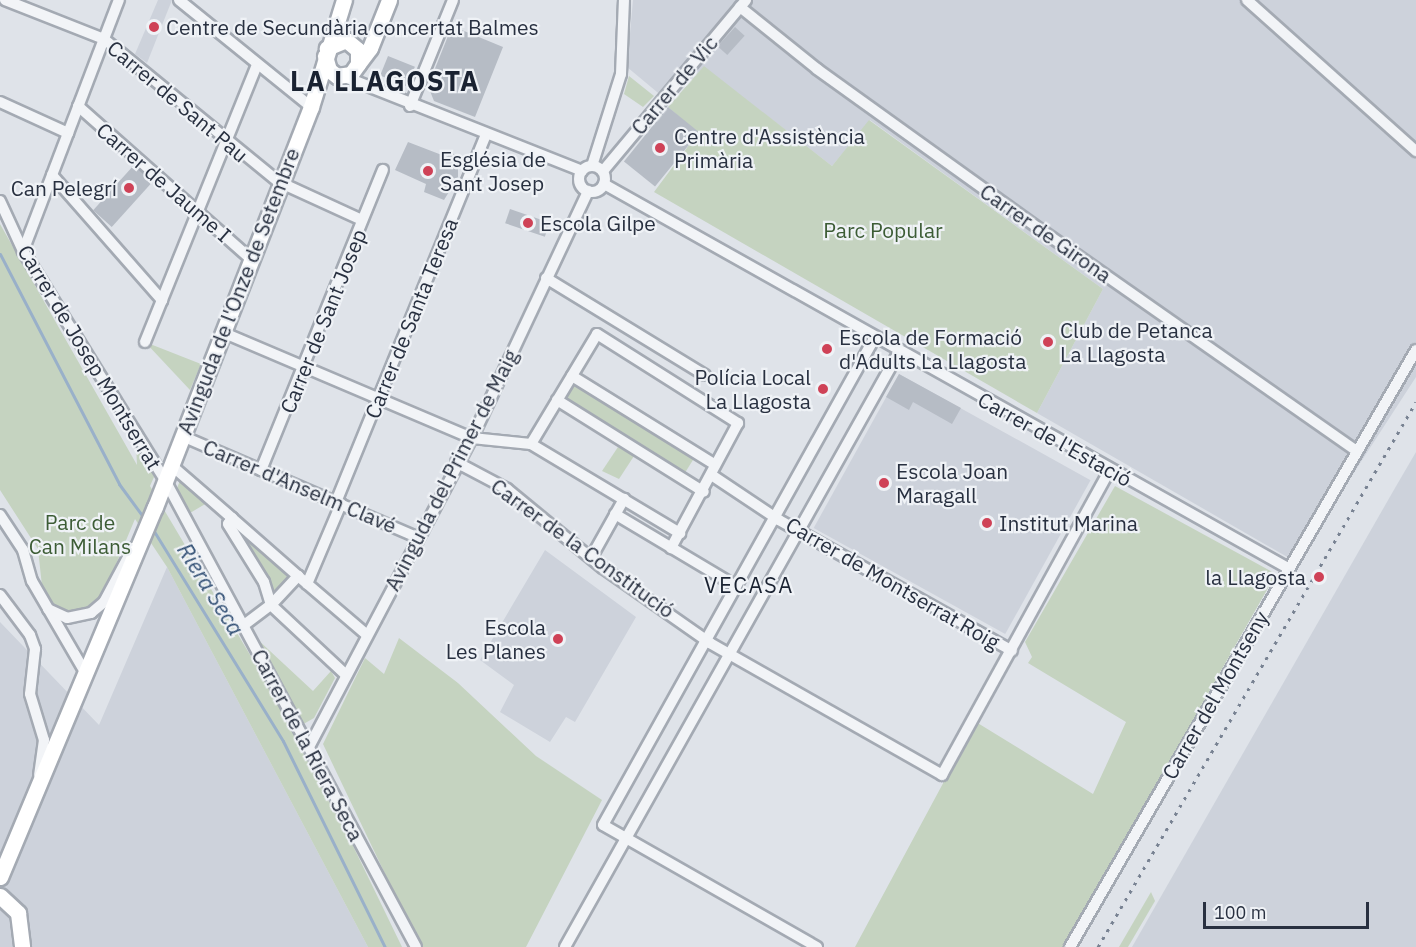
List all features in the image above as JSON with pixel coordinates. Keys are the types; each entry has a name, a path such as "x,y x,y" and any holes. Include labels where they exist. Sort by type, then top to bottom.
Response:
{"main road":[{"name":"Avinguda de l'Onze de Setembre","path":"3,872 171,465 311,105 344,0"},
{"path":"358,64 358,50 346,40 326,52 329,70 341,76 358,64 370,48 389,0"},
{"name":"Avinguda de l'Onze de Setembre","path":"311,105 341,76"},
{"path":"3,872 5,899 23,928 22,947"}],"street":[{"name":"Carrer de Sant Pau","path":"5,0 104,39 226,143 279,183 362,220"},
{"path":"23,251 119,0"},
{"path":"179,0 257,65 311,105"},
{"path":"410,106 453,0"},
{"path":"341,76 486,135 587,169 603,171 604,184 597,191 588,191 580,183 587,169 622,68 624,0"},
{"path":"1247,0 1416,151"},
{"name":"Carrer de Vic","path":"603,171 743,4"},
{"name":"Carrer de Girona","path":"743,4 817,69 1041,230 1357,451"},
{"path":"145,342 257,65"},
{"path":"0,102 68,133"},
{"name":"Carrer de Jaume I","path":"78,106 250,258"},
{"name":"Carrer de Santa Teresa","path":"307,584 486,135"},
{"name":"Carrer de Sant Josep","path":"261,470 307,366 383,171"},
{"path":"52,175 162,300"},
{"name":"Carrer de l'Estació","path":"604,184 899,352 1288,568"},
{"name":"Avinguda del Primer de Maig","path":"309,747 456,462 472,438 588,191"},
{"name":"Carrer de Josep Montserrat","path":"0,201 23,251 165,480"},
{"path":"546,278 705,375"},
{"path":"222,333 307,366 472,438 531,444 680,533"},
{"path":"531,444 597,334 738,423 714,464 713,476 671,548"},
{"path":"817,947 603,825 875,337"},
{"name":"Carrer del Montseny","path":"1070,947 1416,350"},
{"path":"565,947 899,352"},
{"path":"667,378 678,359"},
{"path":"572,376 714,464"},
{"path":"557,400 704,492"},
{"name":"Carrer d'Anselm Clavé","path":"182,436 417,537"},
{"name":"Carrer de la Constitució","path":"456,462 507,489 591,558 729,655 942,775 1012,651"},
{"path":"171,465 367,635"},
{"path":"1012,651 1110,469"},
{"name":"Carrer de Montserrat Roig","path":"713,476 776,514 798,531 1012,651"},
{"name":"Carrer de la Riera Seca","path":"165,480 416,947"},
{"path":"591,558 624,499"},
{"path":"0,514 23,550 32,581 85,672"},
{"path":"615,514 736,586"},
{"path":"232,518 228,524 264,582 271,605 346,675"},
{"path":"48,609 67,618 92,613 104,602 124,559 141,539"},
{"path":"244,625 271,605 298,576"},
{"path":"0,595 30,634 35,649 30,694 44,740 35,794"}],"shaded area":[{"name":"Centre de Secundària concertat Balmes","path":"158,0 172,0 147,63 135,54"},
{"path":"633,0 1416,0 1416,377 1296,562 1037,413 1103,289 870,120 832,166 704,67 669,102 627,67"},
{"name":"Institut Marina","path":"899,374 1091,480 1005,634 814,528"},
{"path":"1416,452 1416,947 1132,947 1395,488"},
{"name":"Escola Les Planes","path":"545,550 636,617 575,722 566,717 550,742 500,712 514,685 480,660"},
{"path":"167,567 368,947 0,947 0,622 99,725"}],"green space":[{"name":"Parc Popular","path":"704,66 832,166 869,120 1103,289 1037,413 654,192 698,133 668,107"},
{"path":"629,76 654,96 643,107 624,94"},
{"name":"Parc de Can Milans","path":"0,224 137,465 136,445 150,466 154,477 150,486 307,751 402,947 368,947 167,567 135,519 103,595 92,607 76,613 60,611 51,603 42,586 38,549 0,490"},
{"path":"145,342 201,364 190,390"},
{"path":"572,376 697,454 682,478 557,400"},
{"path":"618,447 634,456 619,479 602,471"},
{"path":"182,475 212,500 190,513 176,491"},
{"path":"1115,486 1276,574 1064,947 855,947 976,722 1093,794 1126,722 1028,663 1032,657 1025,642"},
{"path":"232,518 298,576 271,605"},
{"path":"256,638 313,691 331,671 335,678 314,718 300,726"},
{"path":"399,638 458,683 536,756 602,800 526,947 420,947 323,744 365,658 384,674"},
{"path":"1151,892 1155,901 1128,947 1119,947"}],"building":[{"path":"452,26 503,47 475,117 434,101 428,86"},
{"path":"735,27 745,36 727,55 718,46"},
{"path":"388,56 415,67 407,86 380,75"},
{"name":"Centre d'Assistència Primària","path":"668,107 699,132 655,187 624,161"},
{"name":"Església de Sant Josep","path":"408,142 447,157 450,152 458,156 458,177 444,200 424,192 426,184 395,170"},
{"name":"Can Pelegrí","path":"134,165 153,182 112,227 93,210"},
{"name":"Escola Gilpe","path":"510,209 550,223 545,237 505,223"},
{"path":"899,374 961,408 952,424 913,402 909,410 886,397"}],"waterway":[{"name":"Riera Seca","path":"0,254 119,484 144,518"},
{"name":"Riera Seca","path":"152,528 283,741 385,947"}],"railway":[{"path":"1098,947 1416,402"}],"place":[{"name":"Centre de Secundària concertat Balmes","path":"154,27"},
{"name":"Centre d'Assistència Primària","path":"660,148"},
{"name":"Església de Sant Josep","path":"428,171"},
{"name":"Can Pelegrí","path":"129,188"},
{"name":"Escola Gilpe","path":"528,223"},
{"name":"Club de Petanca La Llagosta","path":"1048,342"},
{"name":"Escola de Formació d'Adults La Llagosta","path":"827,349"},
{"name":"Polícia Local La Llagosta","path":"823,389"},
{"name":"Escola Joan Maragall","path":"884,483"},
{"name":"Institut Marina","path":"987,523"},
{"name":"la Llagosta","path":"1319,577"},
{"name":"Escola Les Planes","path":"558,639"}],"district":[{"name":"LA LLAGOSTA","path":"385,81"},
{"name":"VECASA","path":"749,585"}]}
